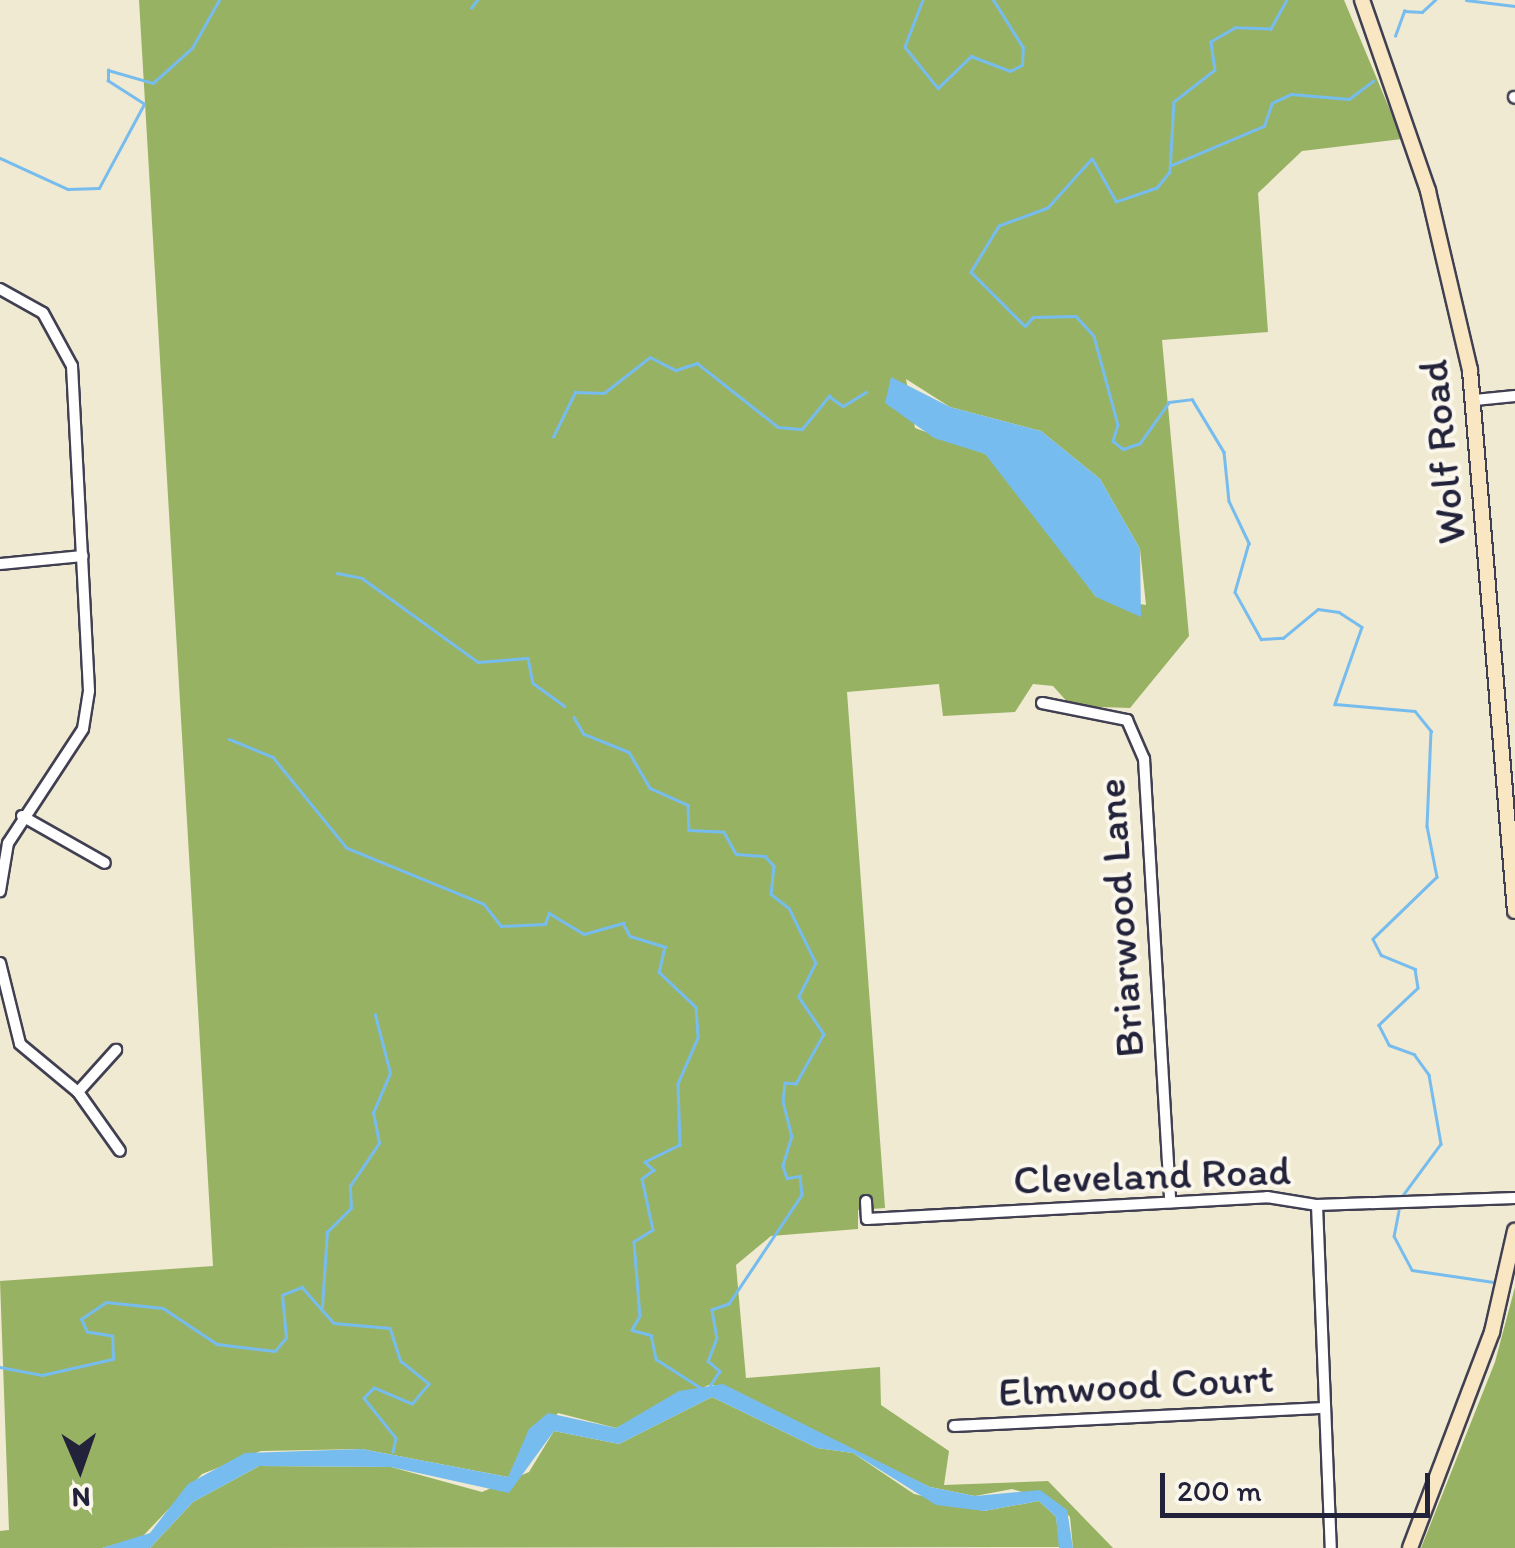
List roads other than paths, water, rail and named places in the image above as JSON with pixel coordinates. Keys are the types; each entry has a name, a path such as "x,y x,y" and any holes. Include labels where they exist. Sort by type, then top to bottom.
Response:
{"main road":[{"name":"Wolf Road","path":"1362,0 1456,285 1475,400 1515,912"},
{"path":"1410,1548 1504,1294 1515,1231"}],"street":[{"path":"0,289 42,313 66,346 83,556 83,728 22,816 0,891"},
{"path":"1475,400 1515,396"},
{"path":"0,564 83,556"},
{"name":"Briarwood Lane","path":"1042,704 1128,720 1144,759 1170,1202"},
{"path":"22,816 105,863"},
{"path":"0,963 20,1044 78,1092 120,1151"},
{"path":"78,1092 116,1050"},
{"name":"Cleveland Road","path":"866,1202 867,1219 1267,1197 1317,1205 1515,1198"},
{"path":"1317,1205 1320,1408 1331,1548"},
{"name":"Elmwood Court","path":"954,1426 1320,1408"}],"water":[{"path":"891,377 950,407 1041,431 1100,479 1140,549 1141,617 1096,597 985,454 934,438 885,403"},
{"path":"723,1384 930,1487 975,1496 1040,1490 1067,1510 1073,1548 1059,1548 1056,1517 1039,1501 984,1511 936,1505 853,1453 817,1448 712,1397 619,1444 554,1431 509,1493 391,1467 259,1466 193,1502 150,1548 102,1548 150,1533 188,1484 245,1453 362,1449 508,1477 529,1429 548,1413 616,1428 679,1391"}],"waterway":[{"path":"0,158 68,189 99,188 144,104 108,81 108,70 153,83 192,48 219,0"},
{"path":"471,8 477,0"},
{"path":"923,0 905,47 938,88 971,56 1010,71 1022,65 1023,48 993,0"},
{"path":"1287,0 1271,29 1235,28 1211,42 1215,70 1174,102 1170,172 1157,188 1116,202 1092,159 1048,208 999,226 971,272 1025,326 1033,317 1076,316 1094,336 1118,425 1113,441 1123,449 1140,443 1169,402 1192,399 1224,452 1229,501 1249,543 1235,592 1261,639 1283,638 1318,609 1339,612 1362,627 1335,704 1415,711 1431,731 1427,826 1437,877 1373,939 1381,955 1415,969 1418,988 1379,1025 1389,1045 1414,1054 1429,1075 1441,1144 1402,1197"},
{"path":"1395,36 1404,11 1422,12 1435,0"},
{"path":"1466,0 1515,6"},
{"path":"1172,165 1264,126 1272,103 1291,94 1349,99 1373,81"},
{"path":"553,437 575,392 604,393 650,357 676,370 697,363 778,427 802,429 829,396 843,406 866,392"},
{"path":"337,573 362,578 478,662 528,658 533,683 565,706"},
{"path":"574,717 584,734 629,752 650,788 688,805 689,830 724,832 736,854 765,856 774,866 771,894 789,908 816,963 799,997 824,1034 796,1084 785,1083 783,1101 792,1136 783,1166 787,1178 800,1176 802,1195 729,1304 712,1310 717,1338 708,1361 720,1371 711,1385"},
{"path":"229,739 273,757 347,848 484,904 501,926 545,924 549,913 584,934 623,923 630,936 665,947 659,972 696,1007 698,1038 678,1084 680,1145 645,1162 654,1170 642,1179 653,1230 634,1242 640,1316 632,1330 651,1335 656,1359 701,1388"},
{"path":"322,1307 327,1232 351,1208 350,1186 379,1143 373,1113 390,1073 375,1015"},
{"path":"1399,1211 1394,1236 1412,1270 1500,1283"},
{"path":"0,1367 42,1375 113,1359 112,1336 87,1332 81,1319 106,1302 163,1308 217,1344 275,1351 286,1338 282,1295 302,1287 334,1323 390,1328 401,1361 429,1384 412,1404 374,1388 364,1398 396,1438 393,1452"}]}
